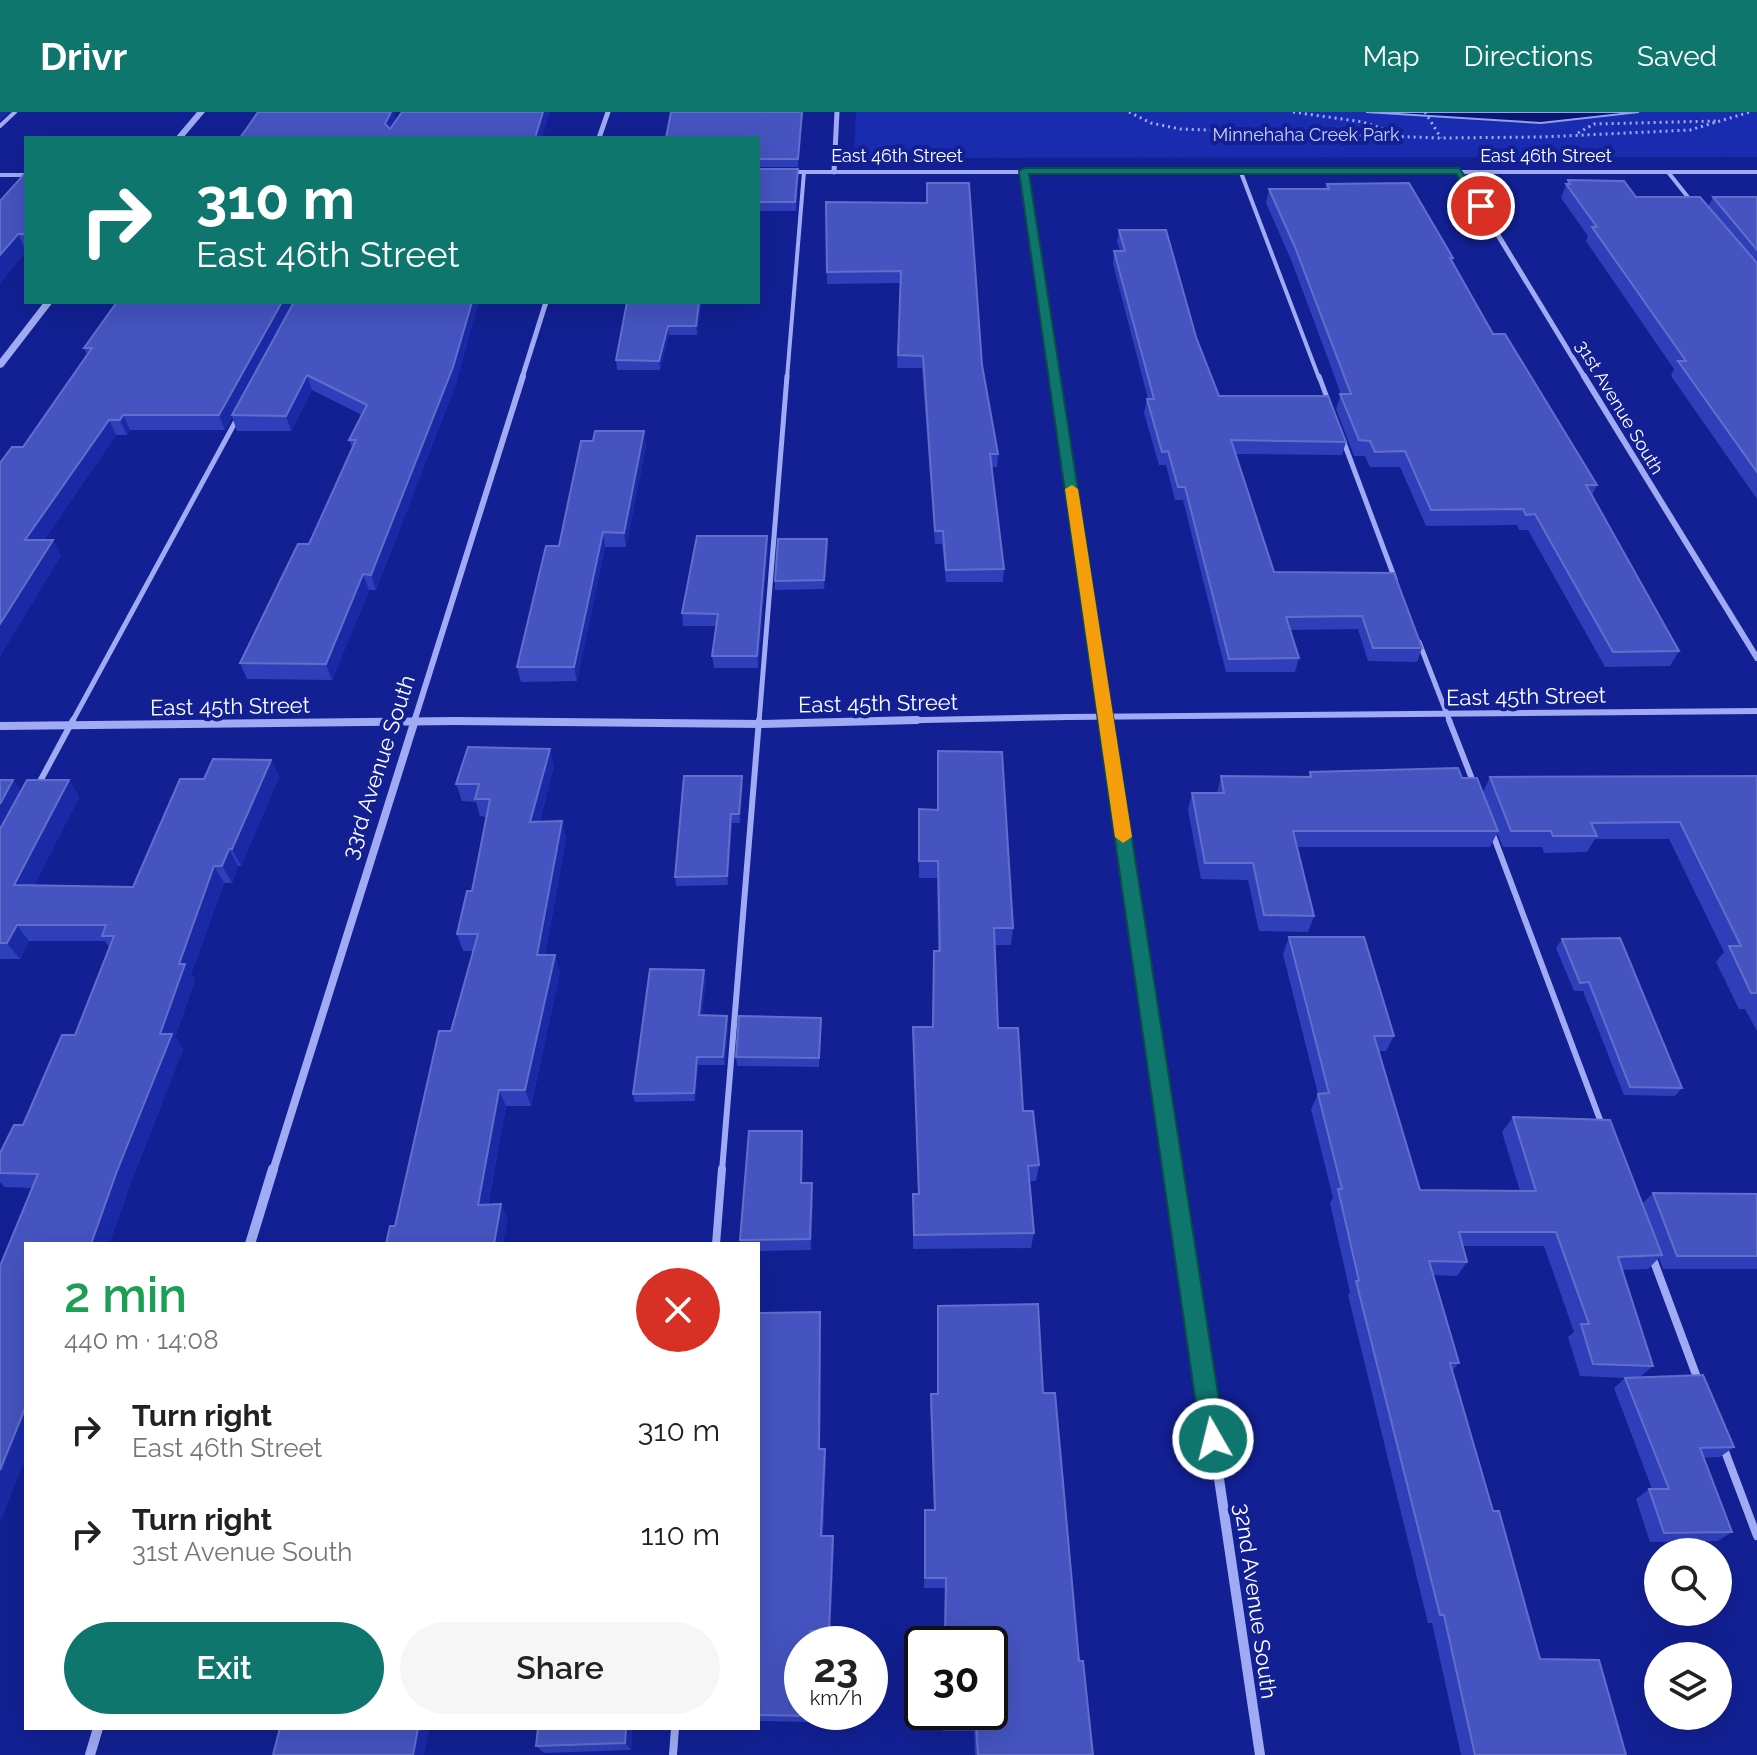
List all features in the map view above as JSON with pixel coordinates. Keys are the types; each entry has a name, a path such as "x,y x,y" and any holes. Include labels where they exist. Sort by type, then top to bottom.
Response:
{"street":[{"path":"181,136 201,112"},
{"path":"600,136 608,112"},
{"path":"834,172 837,112"},
{"name":"32nd Avenue South","path":"1024,171 1260,1755"},
{"name":"31st Avenue South","path":"1459,171 1757,658"},
{"name":"East 46th Street","path":"760,172 1757,172"},
{"path":"0,175 24,175"},
{"path":"0,365 47,304"},
{"name":"33rd Avenue South","path":"251,1242 545,304"},
{"name":"East 45th Street","path":"0,726 413,722 761,724 1107,717 1757,711"},
{"path":"90,1755 97,1730"}],"lane":[{"path":"0,126 15,112"},
{"path":"1240,170 1335,419"},
{"path":"716,1242 804,172"},
{"path":"1668,172 1697,208"},
{"path":"34,793 240,414"},
{"path":"1340,434 1396,581"},
{"path":"1419,640 1477,792"},
{"path":"1488,822 1606,1134"},
{"path":"1651,1254 1701,1388"},
{"path":"1718,1432 1757,1536"},
{"path":"673,1755 675,1730"}],"path":[{"path":"1129,112 1151,123 1180,129 1407,137 1573,136 1690,130 1750,112"},
{"path":"1293,112 1363,122 1407,137"},
{"path":"1425,112 1431,123"},
{"path":"1573,136 1594,124 1722,121"}],"green space":[{"name":"Minnehaha Creek Park","path":"856,112 1757,112 1757,157 854,158"}],"shaded area":[{"path":"1366,112 1639,112 1541,123"}],"building":[{"path":"258,112 391,112 385,124 390,129 402,112 543,112 536,136 241,136"},
{"path":"671,112 802,112 798,159 760,159 760,136 666,136"},
{"path":"760,169 798,169 795,202 760,202"},
{"path":"24,174 24,234 18,234 0,255 0,201"},
{"path":"1568,180 1624,181 1636,197 1700,197 1757,263 1757,472 1678,361 1686,361 1592,227 1597,227 1566,184 1570,184"},
{"path":"927,183 969,183 982,365 998,454 990,454 1004,569 946,570 943,531 935,531 923,356 898,355 901,271 827,272 826,202 927,203"},
{"path":"1409,183 1493,334 1505,334 1597,485 1586,485 1679,651 1613,652 1535,514 1526,515 1523,509 1431,510 1405,451 1375,452 1370,441 1359,440 1340,394 1351,394 1295,247 1269,189 1329,189 1327,184"},
{"path":"1713,197 1757,197 1757,250"},
{"path":"1119,230 1166,230 1196,337 1219,396 1328,396 1346,442 1231,440 1274,572 1394,573 1422,648 1373,648 1362,616 1286,617 1299,658 1229,659 1185,487 1178,487 1168,451 1162,452 1147,399 1154,399 1114,251 1125,251"},
{"path":"116,304 281,304 219,415 123,415 120,420 109,420 25,540 53,540 0,624 0,463 12,447 23,447 92,348 84,348"},
{"path":"293,304 471,304 453,367 371,575 363,574 326,664 240,663 298,544 309,544 356,440 349,440 367,405 307,375 286,416 232,415"},
{"path":"627,304 699,304 696,326 668,326 659,361 616,360"},
{"path":"595,431 644,431 624,533 603,532 574,667 517,667 546,546 559,546 581,441 593,441"},
{"path":"697,536 767,536 757,656 712,656 718,614 682,613"},
{"path":"778,539 827,539 824,580 775,581"},
{"path":"468,747 550,749 530,822 562,821 537,955 555,955 525,1090 499,1090 478,1205 501,1204 494,1242 386,1242 390,1226 395,1226 439,1031 451,1031 478,934 457,934 467,891 472,891 490,799 475,799 479,784 456,784"},
{"path":"938,751 1002,752 1013,928 994,928 998,1028 1018,1028 1023,1111 1033,1111 1039,1165 1028,1166 1034,1233 914,1235 913,1194 919,1194 913,1027 933,1027 934,951 940,951 938,861 919,861 919,809 938,810"},
{"path":"213,759 271,760 232,849 229,849 222,866 214,866 179,964 185,964 160,1034 172,1034 92,1242 24,1242 24,1411 0,1470 0,1266 38,1174 0,1173 0,1153 14,1125 23,1125 62,1035 75,1035 114,936 102,936 106,925 17,925 7,943 0,943 0,829 27,780 69,780 14,885 133,887 180,779 204,779"},
{"path":"1458,768 1462,778 1477,778 1498,831 1293,831 1314,916 1264,915 1253,863 1205,863 1192,793 1224,793 1221,776 1311,777 1310,772"},
{"path":"684,776 742,776 739,814 731,814 727,876 675,877"},
{"path":"1757,776 1757,993 1751,993 1729,946 1741,946 1680,822 1591,823 1597,836 1553,836 1551,831 1511,831 1490,777"},
{"path":"0,780 13,780 0,804"},
{"path":"1289,937 1364,937 1394,1036 1374,1036 1420,1190 1536,1191 1513,1117 1610,1120 1662,1255 1618,1257 1653,1366 1593,1364 1581,1324 1589,1324 1556,1232 1459,1232 1467,1262 1429,1261 1459,1363 1450,1363 1493,1511 1499,1511 1540,1659 1599,1660 1626,1755 1475,1755 1444,1615 1440,1615 1356,1281 1359,1281 1338,1189 1342,1189 1318,1094 1329,1093"},
{"path":"1620,938 1682,1088 1630,1087 1589,982 1580,983 1562,939"},
{"path":"650,969 704,970 699,1015 727,1016 723,1057 697,1057 694,1093 633,1094"},
{"path":"739,1016 821,1018 819,1058 736,1057"},
{"path":"749,1131 802,1131 801,1183 812,1183 810,1239 740,1240"},
{"path":"1653,1193 1757,1194 1757,1256 1677,1256"},
{"path":"1038,1304 1043,1393 1055,1393 1079,1661 1083,1661 1093,1755 978,1755 976,1730 1008,1730 1008,1626 945,1626 946,1578 925,1578 925,1510 935,1510 931,1394 938,1394 938,1306"},
{"path":"820,1312 819,1449 825,1449 821,1536 833,1536 829,1626 784,1626 784,1716 760,1715 760,1313"},
{"path":"1703,1375 1734,1447 1700,1448 1732,1532 1664,1533 1649,1489 1669,1489 1625,1378"},
{"path":"279,1730 418,1730 413,1755 273,1755"},
{"path":"538,1730 626,1730 625,1743 536,1746"}],"slow traffic":[{"path":"1072,489 1123,837"}],"route":[{"path":"1213,1439 1024,171 1459,171 1481,206"}]}
